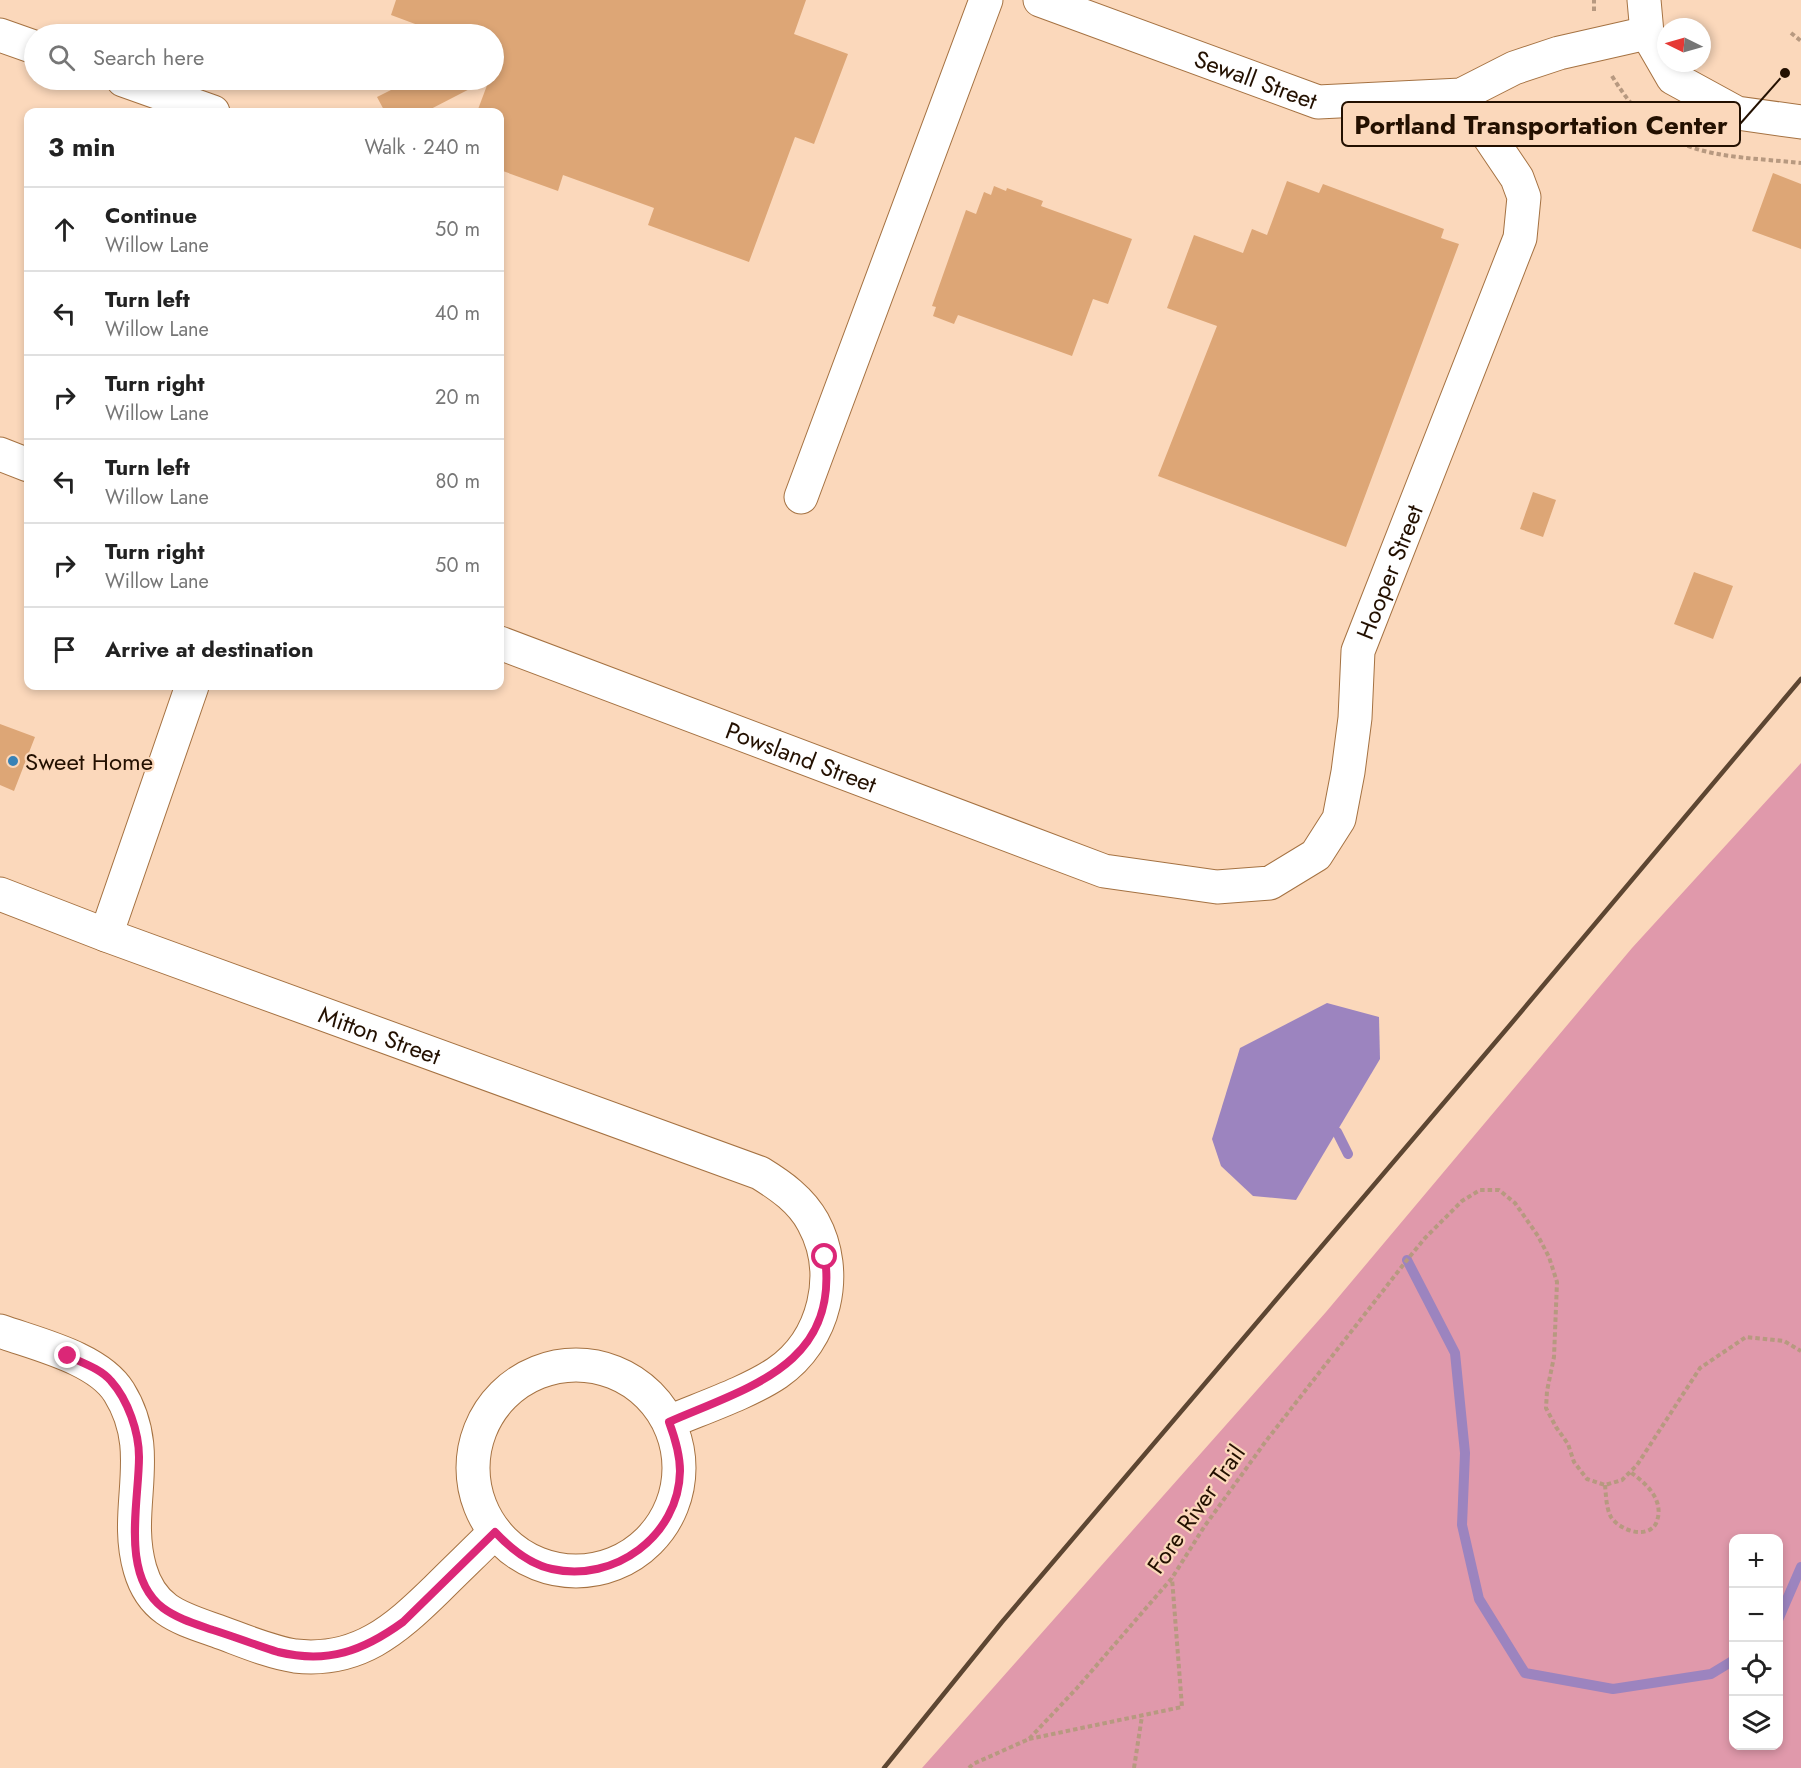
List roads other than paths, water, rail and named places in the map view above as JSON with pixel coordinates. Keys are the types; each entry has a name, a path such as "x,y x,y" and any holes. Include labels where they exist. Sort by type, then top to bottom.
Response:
{"street":[{"path":"801,497 986,0"},
{"name":"Sewall Street","path":"1040,0 1318,102 1461,96 1514,68 1647,33"},
{"path":"1644,0 1647,33 1673,78 1737,113 1801,122"},
{"path":"0,35 24,43"},
{"path":"151,90 202,108"},
{"name":"Hooper Street","path":"1104,871 1217,887 1270,883 1316,855 1339,819 1353,729 1358,651 1520,238 1524,196 1517,178 1461,96"},
{"path":"0,454 24,463"},
{"name":"Powsland Street","path":"504,645 1104,871"},
{"path":"106,935 191,690"},
{"name":"Mitton Street","path":"0,894 106,935 760,1173 789,1193 813,1222 820,1239 827,1275 822,1312 805,1346 778,1372 761,1382 669,1422"},
{"path":"0,1331 68,1356 111,1380 125,1403 138,1442 134,1543 140,1570 151,1595 161,1607 187,1621 293,1655 341,1654 374,1642 403,1622 495,1532"},
{"path":"587,1365 621,1374 649,1394 669,1422 675,1438 680,1471 674,1504 657,1533 632,1556 617,1564 584,1572 551,1569 520,1555 495,1532 486,1518 475,1485 475,1451 486,1418 502,1397 521,1380 553,1367 587,1365"}],"waterway":[{"path":"1337,1132 1348,1154"},
{"path":"1407,1260 1455,1353 1465,1453 1462,1525 1479,1599 1525,1673 1613,1689 1711,1674 1729,1663"},
{"path":"1783,1608 1801,1567"}],"railway":[{"path":"884,1768 1002,1622 1801,679"}],"place":[{"name":"Portland Transportation Center","path":"1785,73"},
{"name":"Sweet Home","path":"13,761"}]}
